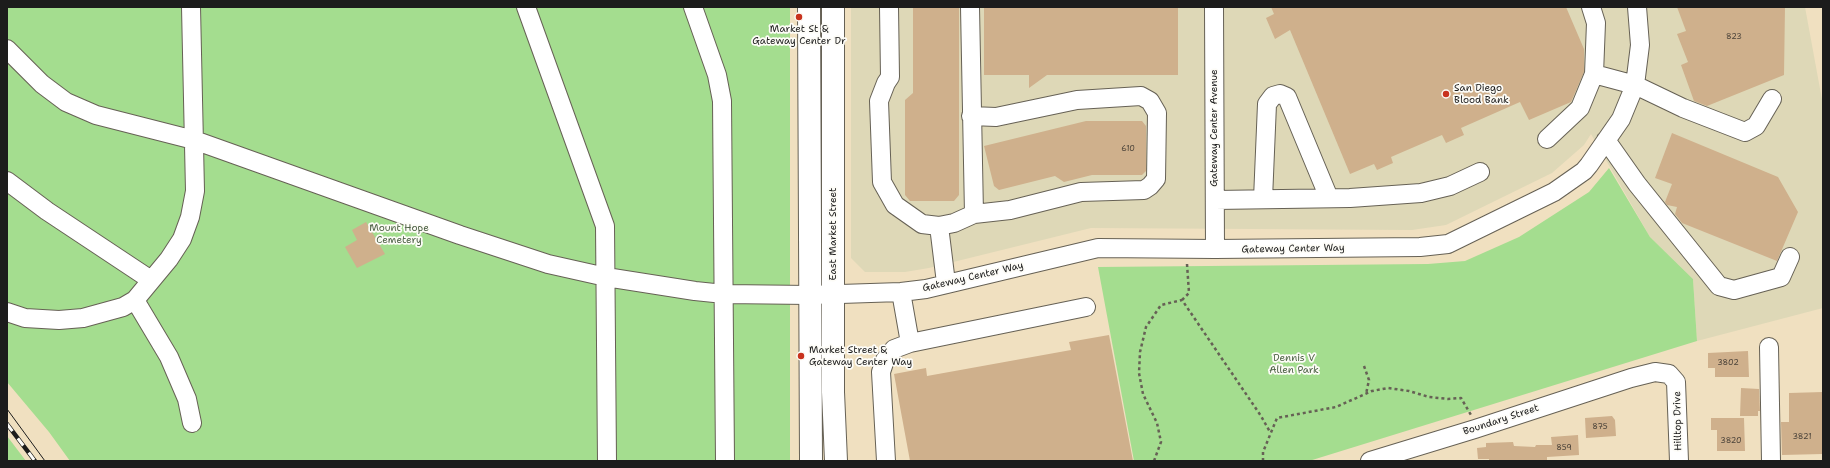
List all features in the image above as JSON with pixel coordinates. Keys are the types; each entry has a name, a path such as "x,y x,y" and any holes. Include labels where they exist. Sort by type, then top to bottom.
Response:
{"main road":[{"path":"809,7 811,461"},
{"name":"East Market Street","path":"833,7 833,399 836,461"},
{"path":"810,425 821,461"}],"street":[{"path":"7,312 25,318 59,320 75,319 106,313 123,307 135,300 169,259 182,239 190,216 195,191 191,7"},
{"path":"526,7 605,226 607,461"},
{"path":"694,7 714,68 722,101 725,461"},
{"path":"889,7 890,77 879,101 882,182 895,205 922,224 939,226 954,223 974,214 1010,210 1081,192 1144,190 1156,179 1157,112 1150,101 1141,96 1077,100 996,116 971,116"},
{"path":"970,7 974,214"},
{"name":"Gateway Center Avenue","path":"1214,7 1215,249"},
{"path":"1547,139 1580,108 1594,74 1596,24 1591,7"},
{"name":"Gateway Center Way","path":"7,49 42,84 66,102 96,115 194,140 460,236 548,264 606,277 724,294 810,295 901,292 1098,248 1215,249 1420,247 1448,244 1554,192 1584,171 1621,119 1635,86 1640,45 1638,7"},
{"path":"1594,74 1635,86 1682,108 1745,132 1756,126 1772,99"},
{"path":"1263,199 1267,104 1273,96 1280,94 1287,97 1329,198"},
{"path":"1606,140 1636,184 1719,286 1734,290 1781,277 1790,257"},
{"path":"1215,200 1329,198 1422,193 1450,186 1480,172"},
{"path":"7,181 47,210 151,280"},
{"path":"939,226 946,283"},
{"path":"901,292 910,343"},
{"path":"135,300 169,357 187,399 192,423"},
{"path":"886,461 881,372 885,360 894,348 910,343 1086,307"},
{"path":"1769,347 1771,461"},
{"name":"Hilltop Drive","path":"1632,378 1655,372 1669,374 1676,382 1679,461"},
{"name":"Boundary Street","path":"1370,461 1475,429 1632,378"}],"path":[{"path":"1154,461 1161,442 1157,423 1143,394 1138,373 1140,352 1146,327 1161,305 1182,300 1189,294 1188,249"},
{"path":"1182,300 1261,416 1270,432"},
{"path":"1364,366 1368,380 1366,394"},
{"path":"1263,461 1262,452 1277,418 1336,407 1372,391 1388,388 1409,391 1429,397 1448,399 1461,398 1470,413 1475,429"}],"shaded area":[{"path":"851,7 1805,7 1823,105 1823,308 1697,341 1693,279 1650,237 1591,134 1584,145 1552,173 1446,225 1412,230 1091,228 929,268 905,272 865,272 851,258"}],"green space":[{"name":"Mount Hope Cemetery","path":"7,7 790,7 790,461 70,461 49,432 7,382"},
{"name":"Dennis V Allen Park","path":"1609,168 1650,237 1693,279 1697,341 1309,461 1134,461 1098,267 1428,264 1465,261 1519,237 1589,192"},
{"path":"7,436 26,461 7,461"}],"building":[{"path":"913,7 959,7 959,195 954,201 910,201 905,195 905,100 913,93"},
{"path":"984,7 1178,7 1178,75 1047,75 1029,88 1029,75 984,75"},
{"name":"San Diego Blood Bank","path":"1271,7 1566,7 1584,49 1584,72 1571,102 1529,120 1520,102 1461,128 1464,135 1446,143 1442,135 1391,157 1393,163 1377,170 1374,164 1350,174 1290,30 1275,39 1266,18 1274,14"},
{"path":"1677,7 1785,7 1784,75 1707,106 1694,101 1681,65 1688,62 1677,34 1686,31"},
{"path":"1086,121 1142,121 1146,126 1146,171 1142,175 1092,175 1064,182 1055,176 999,190 994,186 984,146"},
{"path":"1672,133 1778,177 1798,212 1777,261 1682,223 1675,214 1677,207 1667,205 1665,202 1672,184 1655,178"},
{"path":"366,222 385,254 357,268 345,247 357,240 352,230"},
{"path":"1109,335 1133,461 910,461 894,374 926,368 927,376 1071,350 1069,342"},
{"path":"1748,351 1749,377 1715,377 1715,368 1708,368 1708,353"},
{"path":"1741,388 1759,389 1760,411 1758,411 1758,416 1740,416"},
{"path":"1823,392 1823,454 1782,455 1781,422 1789,422 1789,393"},
{"path":"1612,416 1615,420 1616,436 1586,438 1585,418"},
{"path":"1711,418 1744,418 1745,451 1717,451 1717,430 1711,430"},
{"path":"1578,435 1579,455 1547,457 1547,461 1489,461 1489,459 1478,459 1477,448 1486,447 1486,443 1513,442 1514,446 1535,447 1536,445 1552,445 1551,437"}],"tram line":[{"path":"7,409 45,461"}],"railway":[{"path":"7,424 35,461"}],"place":[{"name":"Market St & Gateway Center Dr","path":"799,17"},
{"name":"San Diego Blood Bank","path":"1446,94"},
{"name":"Market Street & Gateway Center Way","path":"801,356"}]}
